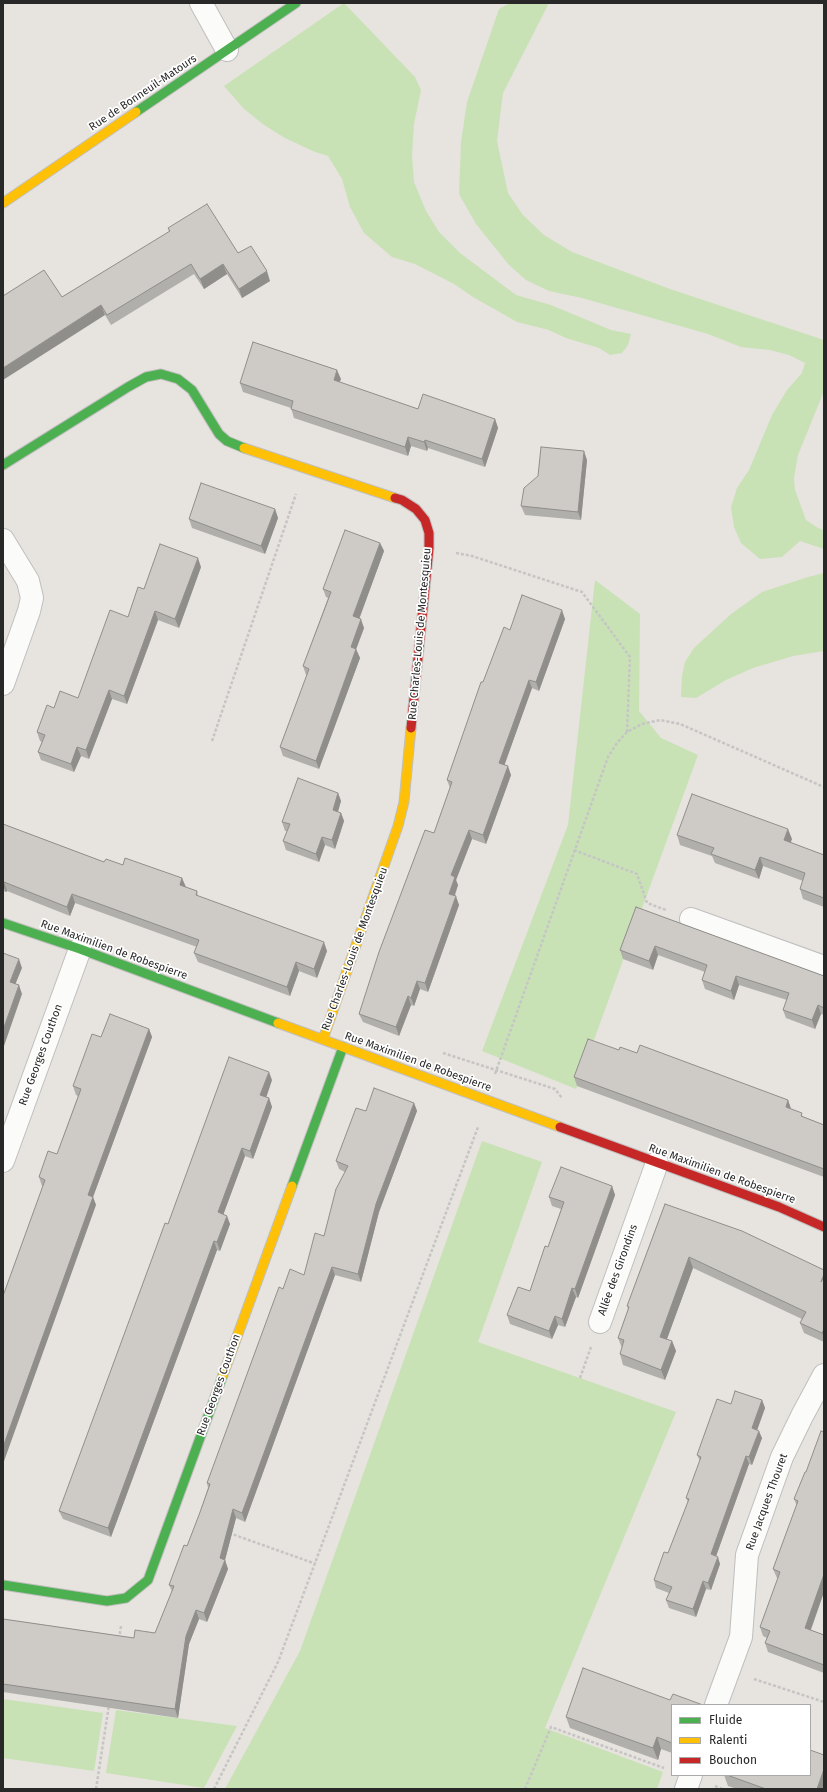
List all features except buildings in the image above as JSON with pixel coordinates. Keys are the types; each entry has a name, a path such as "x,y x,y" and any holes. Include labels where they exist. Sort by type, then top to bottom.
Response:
{"street":[{"path":"201,3 227,50"},
{"name":"Rue de Bonneuil-Matours","path":"3,203 296,3"},
{"name":"Rue Charles-Louis de Montesquieu","path":"3,465 128,387 146,377 161,374 178,379 192,390 219,434 227,441 305,469 402,500 416,508 425,520 429,533 429,548 404,802 398,826 323,1039"},
{"path":"3,540 28,581 32,598 29,611 3,684"},
{"path":"691,919 824,967"},
{"name":"Rue Maximilien de Robespierre","path":"3,923 80,949 488,1101 779,1207 824,1227"},
{"name":"Rue Georges Couthon","path":"3,1161 80,949"},
{"name":"Rue Georges Couthon","path":"126,1598 148,1580 343,1047"},
{"name":"Allée des Girondins","path":"600,1322 657,1162"},
{"name":"Rue Jacques Thouret","path":"716,1704 741,1637 747,1555 782,1457 824,1375"},
{"path":"3,1585 107,1601 126,1598"},
{"path":"686,1789 691,1776"}],"path":[{"path":"212,741 305,469"},
{"path":"429,548 472,556 582,592 630,657 627,732"},
{"path":"214,1789 278,1662 316,1564 488,1101 496,1070 608,757 617,743 627,732 642,724 660,720 680,724 824,787"},
{"path":"574,850 637,874 647,903 691,919"},
{"name":"Allée des Girondins","path":"580,1378 600,1322"},
{"path":"228,1532 316,1564"},
{"path":"118,1645 126,1598"},
{"path":"729,1670 824,1702"},
{"path":"96,1789 110,1700"},
{"path":"525,1789 551,1727 669,1769"}],"green space":[{"path":"344,3 415,77 421,90 414,124 412,155 414,182 426,211 439,232 460,253 516,295 551,305 611,330 631,334 628,345 622,353 610,355 599,348 566,338 549,330 517,322 473,297 454,284 415,264 392,257 364,233 350,207 342,179 328,156 315,152 285,138 264,125 244,109 224,86"},
{"path":"510,3 549,3 503,93 497,141 508,193 523,215 544,235 572,252 670,289 824,340 824,391 798,455 794,478 795,490 806,520 824,530 824,549 800,541 782,557 760,559 741,543 734,527 731,507 737,488 749,470 772,415 787,390 802,373 805,363 789,355 770,350 741,347 708,334 582,298 549,291 526,280 509,265 476,224 459,194 461,142 467,102 499,9"},
{"path":"824,573 824,651 793,656 753,668 726,680 696,698 681,697 682,676 685,662 694,648 731,614 762,592"},
{"path":"595,580 640,614 639,711 661,738 698,755 576,1089 482,1051 568,825"},
{"path":"482,1141 542,1162 478,1342 676,1412 545,1728 663,1772 657,1789 225,1789 300,1651"},
{"path":"3,1699 103,1713 94,1771 3,1758"},
{"path":"116,1710 237,1726 204,1788 106,1773"}],"traffic: fast":[{"path":"136,112 296,3"},
{"path":"3,465 128,387 146,377 161,374 178,379 192,390 219,434 227,441 244,448"},
{"path":"3,923 80,949 278,1023"},
{"path":"292,1186 343,1047"},
{"path":"3,1585 107,1601 126,1598 148,1580 223,1375"}],"traffic: slow":[{"path":"3,203 136,112"},
{"path":"244,448 395,498"},
{"path":"323,1039 398,826 404,802 411,728"},
{"path":"278,1023 560,1127"},
{"path":"223,1375 292,1186"}],"traffic: jam":[{"path":"395,498 402,500 416,509 425,520 429,533 429,548 411,728"},
{"path":"560,1127 779,1207 824,1227"}]}
